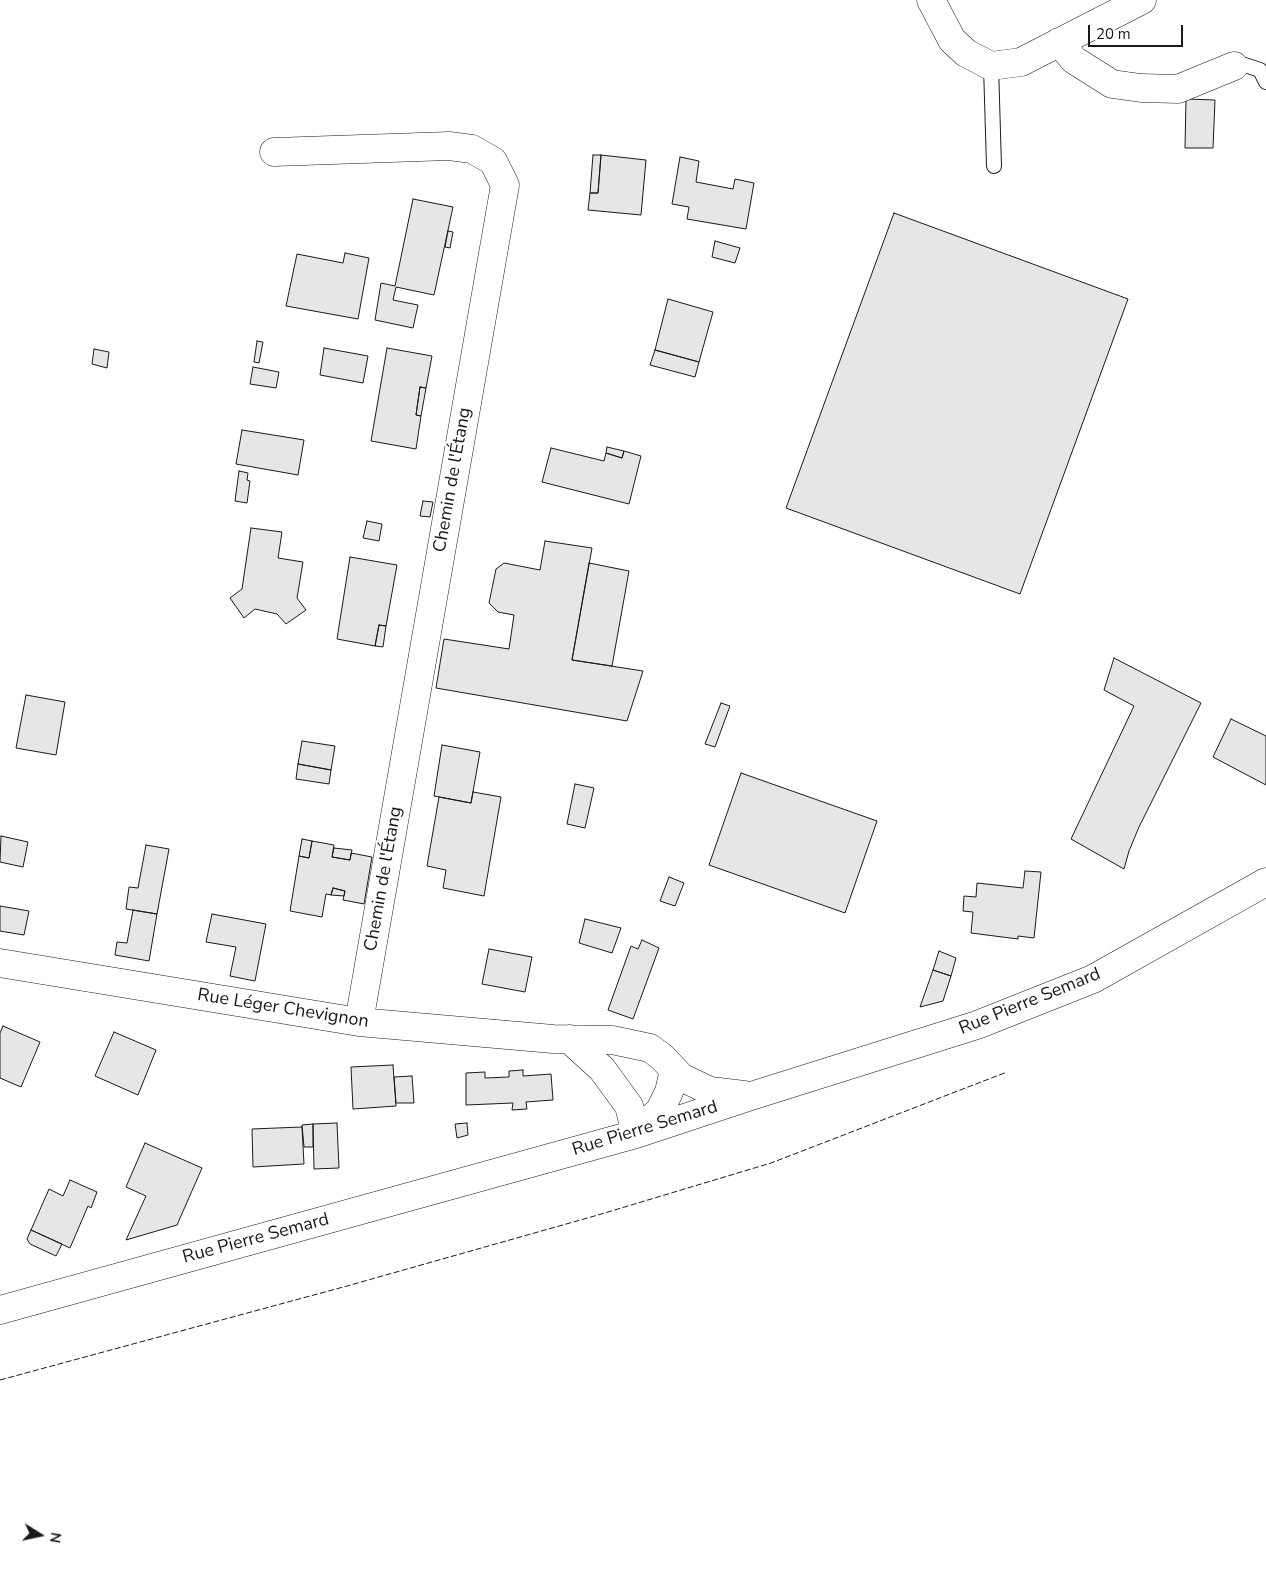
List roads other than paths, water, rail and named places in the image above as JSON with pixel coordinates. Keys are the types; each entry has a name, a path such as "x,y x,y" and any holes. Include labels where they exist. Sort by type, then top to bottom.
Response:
{"street":[{"path":"931,0 952,40 966,53 991,66 1021,62 1142,0"},
{"path":"1059,42 1074,60 1112,84 1141,88 1178,89 1234,66"},
{"name":"Chemin de l'Étang","path":"274,152 449,146 472,149 493,160 505,185 359,1022"},
{"name":"Rue Pierre Semard","path":"0,1310 636,1134 978,1025 1092,979 1266,882"},
{"name":"Rue Léger Chevignon","path":"0,963 359,1022 553,1039 612,1040 650,1048 662,1056 681,1077 710,1091 751,1096"},
{"path":"569,1039 608,1076 629,1106 636,1134"},
{"path":"636,1134 660,1110 668,1092 674,1070"}],"lane":[{"path":"1234,66 1244,65 1260,70 1266,82"},
{"path":"991,66 994,166"}]}
